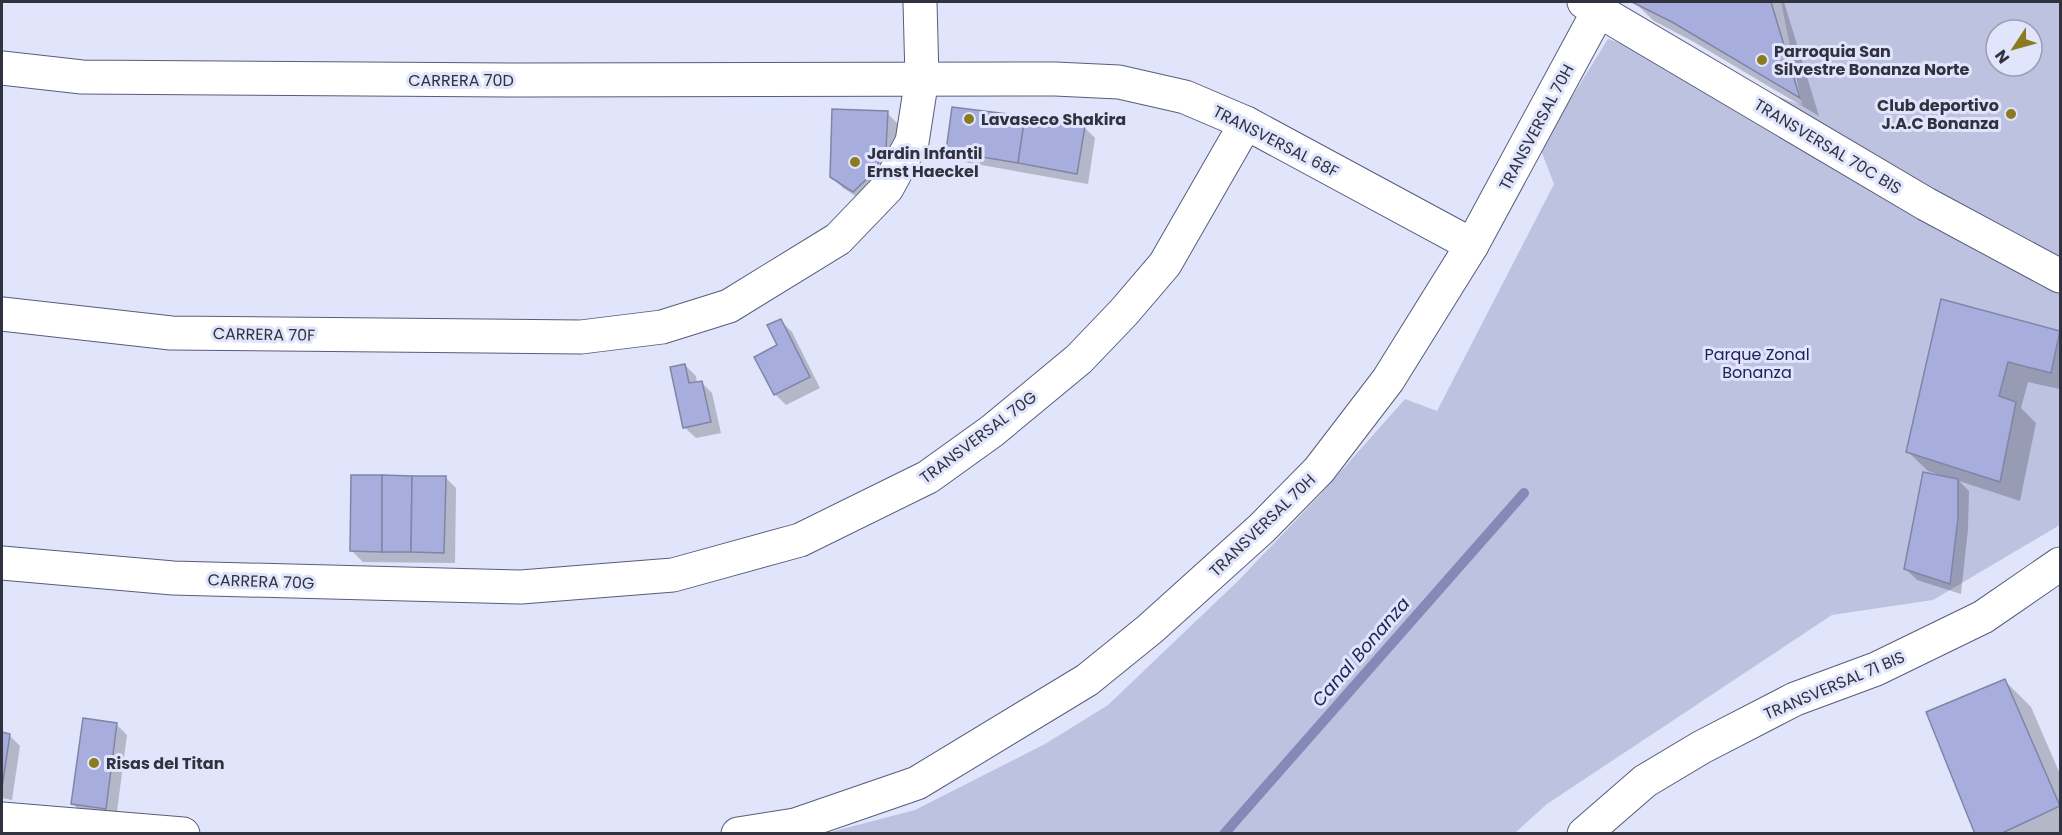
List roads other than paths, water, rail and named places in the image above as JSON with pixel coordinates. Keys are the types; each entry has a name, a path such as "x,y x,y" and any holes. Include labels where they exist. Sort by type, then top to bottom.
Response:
{"street":[{"name":"CARRERA 70F","path":"2,314 171,333 527,337 592,336 662,327 729,306 838,238 887,188 912,142 922,78 920,2"},
{"name":"TRANSVERSAL 70H","path":"738,834 795,825 917,783 1087,680 1150,629 1262,528 1319,470 1388,380 1472,245 1591,6"},
{"name":"TRANSVERSAL 70C BIS","path":"1591,6 1926,204 2061,276"},
{"name":"CARRERA 70D","path":"2,68 94,77 510,80 922,78"},
{"name":"TRANSVERSAL 68F","path":"922,78 1119,82 1185,97 1246,123 1472,245"},
{"name":"TRANSVERSAL 70G","path":"521,587 673,575 800,540 928,477 992,431 1079,359 1124,312 1165,264 1246,123"},
{"name":"CARRERA 70G","path":"2,563 173,578 521,587"},
{"name":"TRANSVERSAL 71 BIS","path":"1584,834 1645,781 1702,747 1795,699 1876,669 1983,617 2061,564"},
{"path":"2,819 183,834"}],"waterway":[{"name":"Canal Bonanza","path":"1224,834 1524,493"}],"place":[{"name":"Parroquia San Silvestre Bonanza Norte","path":"1762,60"},
{"name":"Club deportivo J.A.C Bonanza","path":"2011,114"},
{"name":"Lavaseco Shakira","path":"969,119"},
{"name":"Jardin Infantil Ernst Haeckel","path":"855,162"},
{"name":"Risas del Titan","path":"94,763"}],"park label":[{"name":"Parque Zonal Bonanza","path":"1757,363"}]}
